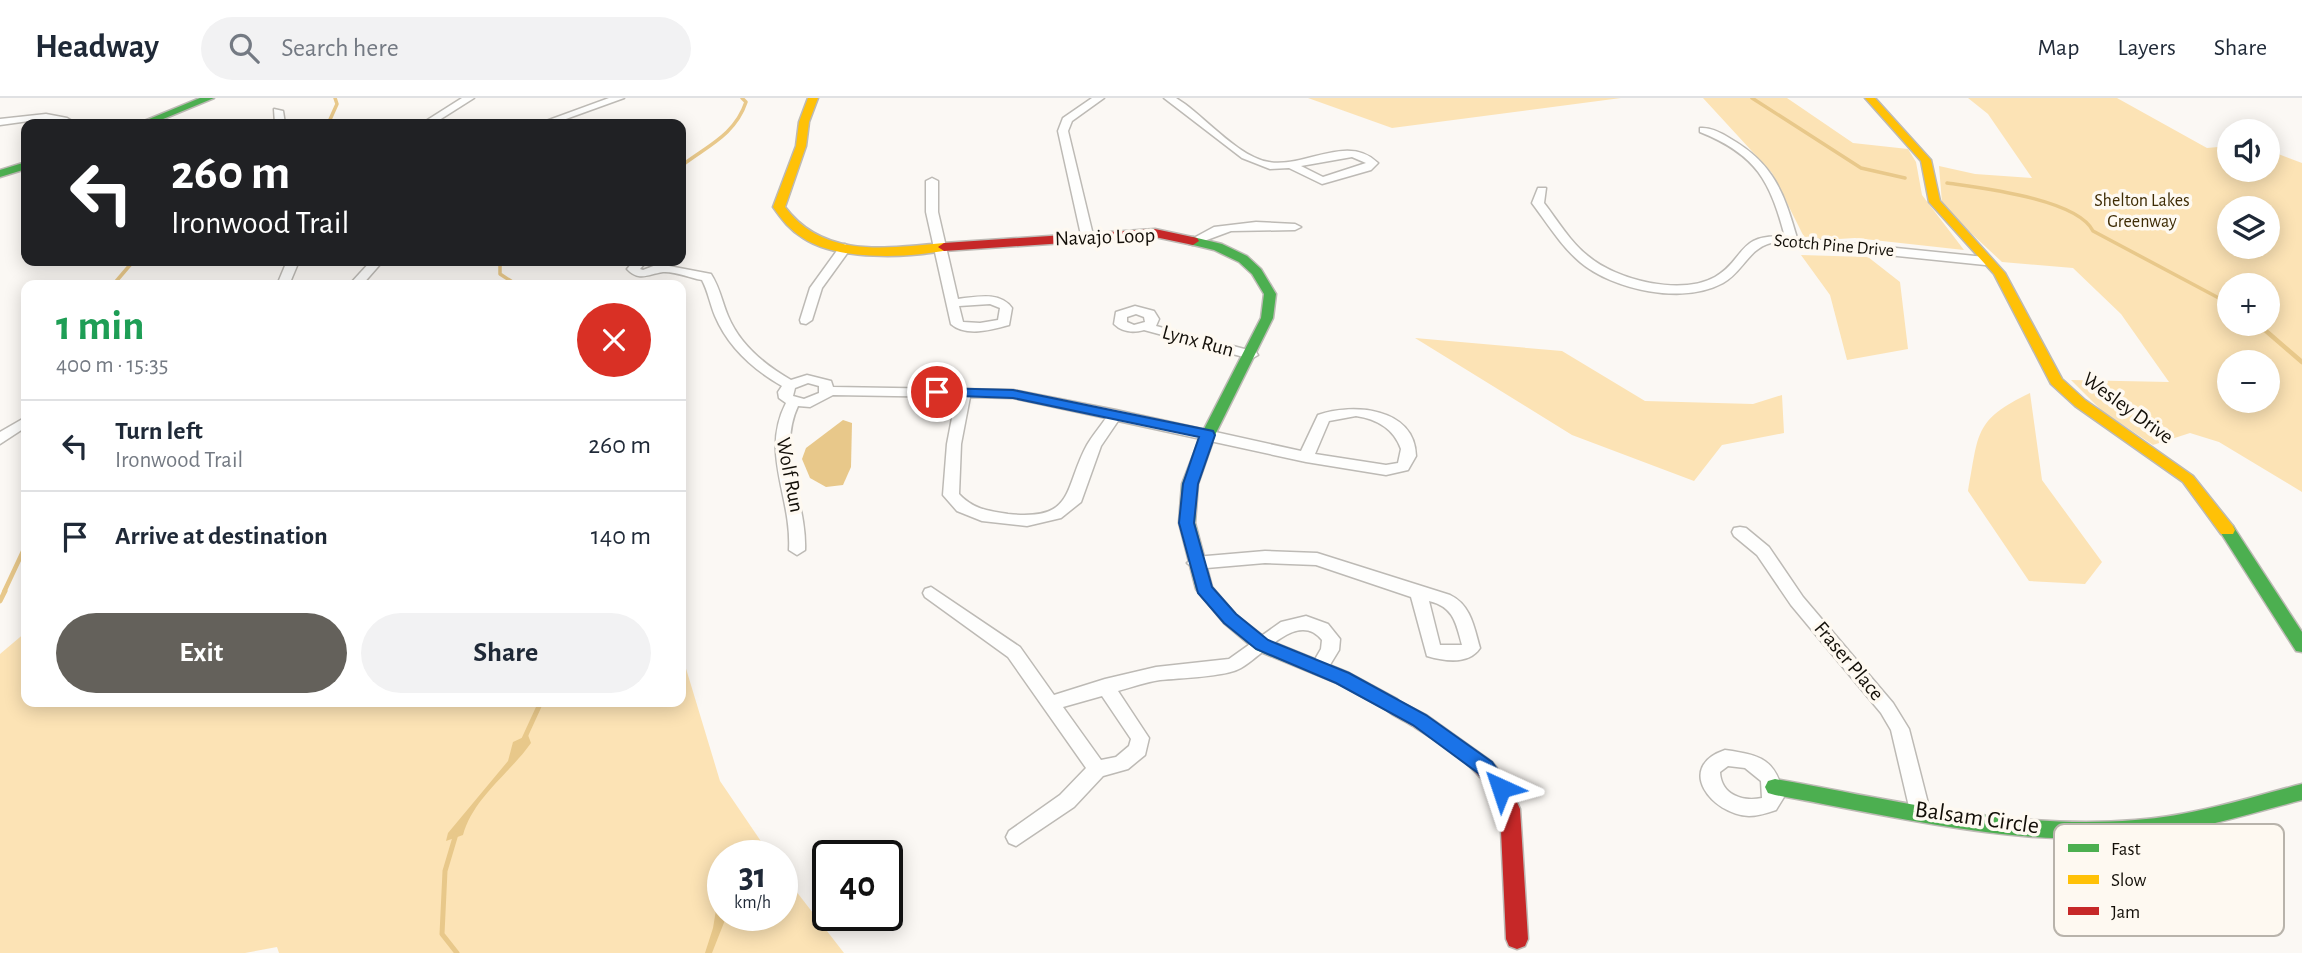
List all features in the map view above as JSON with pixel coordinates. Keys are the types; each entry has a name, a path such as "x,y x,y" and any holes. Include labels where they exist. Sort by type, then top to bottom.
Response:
{"street":[{"path":"155,119 209,98"},
{"path":"434,119 469,98"},
{"path":"557,119 619,98"},
{"name":"Navajo Loop","path":"813,98 804,122 801,146 779,207 784,219 796,230 845,248 890,251 1146,232 1196,240 1243,259 1268,287 1270,299 1267,318 1251,355 1208,435 1190,484 1186,523 1204,589 1230,619 1262,645 1319,668 1419,720 1485,767 1501,788 1510,809 1517,939"},
{"path":"1087,236 1063,131 1071,117 1099,98"},
{"path":"1169,98 1206,121 1251,161 1294,167 1314,179 1326,181 1373,163 1359,154 1344,153 1294,167"},
{"name":"Wesley Drive","path":"1870,98 1917,147 1931,172 1935,202 1985,261 1999,273 2056,381 2188,479 2234,539 2302,646"},
{"path":"278,111 279,119"},
{"path":"0,122 21,120"},
{"path":"1704,130 1727,140 1766,174 1775,187 1791,239"},
{"path":"0,174 21,167"},
{"path":"932,181 932,212 954,303"},
{"name":"Scotch Pine Drive","path":"1542,190 1538,203 1585,260 1598,269 1661,288 1704,286 1729,273 1748,246 1771,239 1985,261"},
{"path":"1196,240 1212,229 1227,227 1294,227"},
{"path":"806,320 822,278 845,248"},
{"path":"360,280 372,266"},
{"path":"634,266 638,272 650,273 659,266"},
{"path":"668,266 707,277 725,324 737,340 758,364 790,385"},
{"name":"Lynx Run","path":"1146,327 1251,355"},
{"path":"828,391 826,384 807,379 790,385 785,395 793,403 817,401 828,391 1013,394 1306,457 1385,470 1403,467 1409,459 1409,447 1394,424 1383,417 1367,413 1334,413 1323,418 1306,457"},
{"path":"964,392 954,444 951,495 962,507 982,516 1034,520 1067,508 1076,497 1094,446 1116,414"},
{"name":"Wolf Run","path":"793,403 783,417 779,439 799,519 797,550"},
{"path":"0,439 21,424"},
{"name":"Fraser Place","path":"1740,532 1763,551 1797,601 1887,708 1900,729 1920,811"},
{"path":"1195,563 1265,557 1317,559 1418,593"},
{"path":"931,593 1014,652 1097,769"},
{"path":"1051,702 1156,674 1233,665 1287,626 1306,622 1322,628 1331,639 1330,650 1319,668"},
{"path":"1016,837 1067,801 1097,769 1121,764 1138,750 1140,738 1105,686"},
{"name":"Balsam Circle","path":"1774,788 1967,820 2054,827"},
{"name":"Balsam Circle","path":"2164,824 2302,792"}],"green space":[{"path":"1308,98 1621,98 1392,128"},
{"path":"1703,98 1787,98 1853,143 1908,149 1916,162 1922,195 1964,250 1855,238 1806,241 1772,173"},
{"name":"Shelton Lakes Greenway","path":"1968,98 2117,98 2207,148 2217,147 2217,182 2280,182 2280,155 2302,163 2302,492 2219,442 2190,433 2153,445 2102,411 2071,380 2169,382 2121,314 2073,268 2002,262 1960,223 1942,203 1939,166 1975,174 2032,178 1988,114"},
{"path":"1801,255 1868,257 1900,282 1908,349 1847,360 1830,295"},
{"path":"1415,338 1562,351 1645,401 1753,404 1782,395 1784,433 1722,445 1694,481 1572,435"},
{"path":"2030,393 2042,480 2102,562 2085,584 2029,581 1968,491 1977,442 1988,421 2011,403"},
{"path":"21,636 21,707 686,707 686,669 720,781 760,840 707,840 707,931 798,931 798,894 812,912 812,931 827,931 844,953 279,953 277,947 245,953 0,953 0,654"}],"shaded area":[{"path":"843,420 852,423 851,467 843,485 826,487 810,478 802,459 806,448"},
{"path":"528,735 531,743 483,798 463,835 446,841 448,833 508,761 513,742"},
{"path":"712,931 721,931 712,953 705,953"}],"waterway":[{"path":"330,119 337,104 335,98"},
{"path":"686,163 710,146 735,123 746,102 742,98"},
{"path":"1752,98 1861,168 1905,178"},
{"path":"1947,183 2027,197 2068,211 2084,220 2093,231 2217,297"},
{"path":"117,280 129,266"},
{"path":"500,266 500,274 509,280"},
{"path":"2272,336 2302,362"},
{"path":"4,592 21,556"},
{"path":"0,601 5,591"},
{"path":"524,739 539,707"},
{"path":"456,834 445,871 442,934 457,953"}],"traffic: fast":[{"path":"155,119 209,98"},
{"path":"0,174 21,167"},
{"path":"1193,241 1218,247 1243,259 1257,272 1270,294 1267,318 1208,435 1190,484 1187,523 1204,589 1230,619 1262,645 1343,678 1391,704"},
{"path":"2227,530 2302,646"},
{"path":"1775,787 1943,817 2054,829"},
{"path":"2166,824 2302,792"}],"traffic: slow":[{"path":"813,98 804,122 801,146 779,207 792,225 810,238 830,246 852,250 944,247"},
{"path":"1870,98 1926,160 1935,202 1999,273 2056,381 2080,403 2188,479 2227,530"}],"traffic: jam":[{"path":"944,247 1155,233 1193,241"},
{"path":"1391,704 1419,720 1485,767 1501,788 1510,809 1517,939"}],"route":[{"path":"937,392 1013,394 1208,435 1190,484 1186,523 1204,589 1230,619 1262,645 1343,678 1419,720 1485,767 1501,788"}]}
